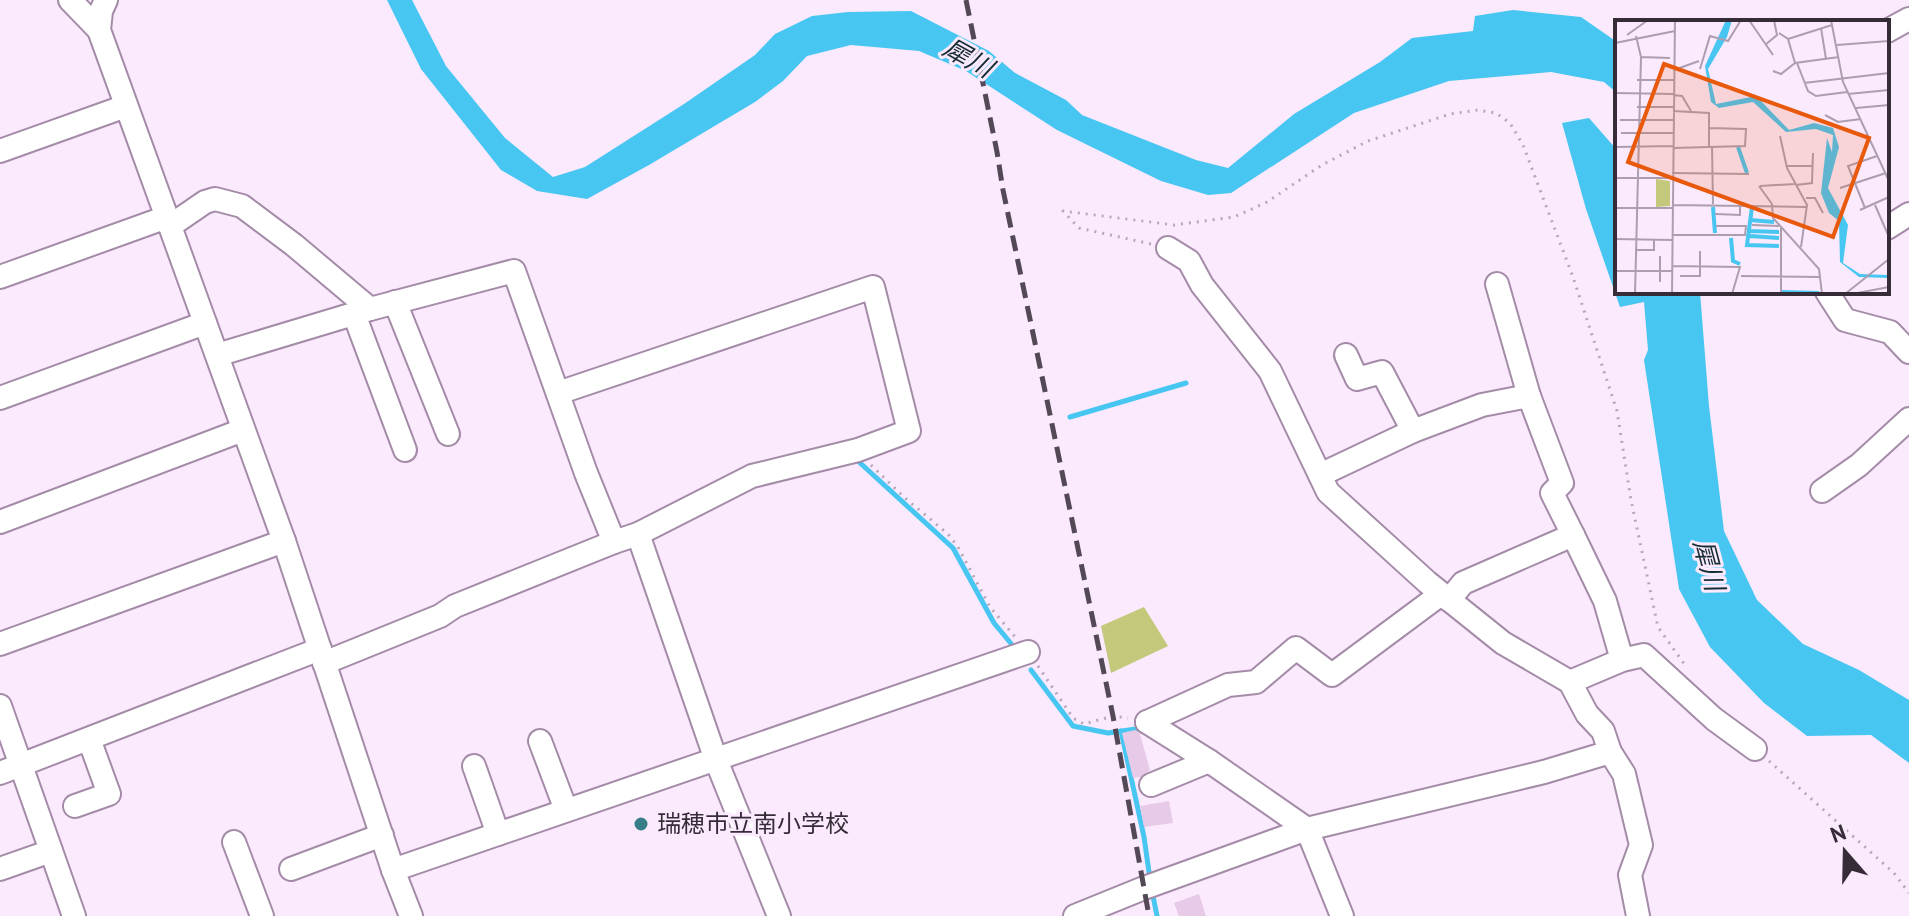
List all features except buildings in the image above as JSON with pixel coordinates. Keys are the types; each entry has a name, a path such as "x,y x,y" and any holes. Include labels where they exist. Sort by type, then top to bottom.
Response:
{"street":[{"path":"70,0 99,30 284,541 411,916"},
{"path":"99,30 106,0"},
{"path":"1889,30 1909,19"},
{"path":"0,151 126,106"},
{"path":"0,277 168,222 215,199 242,206 294,245 362,311 405,450"},
{"path":"1889,227 1909,214"},
{"path":"1168,248 1189,261 1202,285 1270,371 1328,492 1445,597 1503,643 1570,682 1587,714 1603,731 1610,752 1624,774 1641,845 1630,875 1638,916"},
{"path":"217,355 362,311 514,271 614,542"},
{"path":"1497,284 1529,396 1562,483 1552,493 1605,601 1622,660"},
{"path":"10,770 89,739 440,616 455,606 638,534 752,476 858,450 909,431 873,287 558,393"},
{"path":"1828,294 1845,320 1890,332 1909,352"},
{"path":"395,302 448,434"},
{"path":"0,398 205,323"},
{"path":"1346,355 1357,379 1382,372 1413,431"},
{"path":"1320,475 1413,431 1482,405 1529,396"},
{"path":"1822,491 1859,465 1909,419"},
{"path":"0,522 243,430"},
{"path":"638,534 716,760 779,916"},
{"path":"1147,722 1228,685 1256,682 1296,648 1332,675 1463,583 1573,535"},
{"path":"0,644 284,541"},
{"path":"393,870 1028,652"},
{"path":"1570,682 1622,660 1644,655 1714,719 1755,749"},
{"path":"0,706 10,770 51,851 74,916"},
{"path":"1147,722 1307,829 1342,916"},
{"path":"75,806 109,794 89,739"},
{"path":"540,741 566,810"},
{"path":"1075,916 1307,829 1544,772 1610,752"},
{"path":"1151,785 1209,761"},
{"path":"474,766 498,834"},
{"path":"291,869 382,835"},
{"path":"234,842 262,916"},
{"path":"0,869 51,851"}],"path":[{"path":"858,450 876,472 948,534 990,607 1028,652 1073,718 1084,724 1113,716 1147,722"}],"green space":[{"path":"1144,607 1168,646 1111,673 1101,626"}],"water":[{"name":"犀川","path":"387,0 412,0 446,66 505,138 553,177 585,167 755,55 775,34 812,16 911,11 989,51 1015,73 1066,100 1082,115 1196,160 1228,168 1294,114 1380,62 1412,38 1473,31 1475,16 1513,10 1581,17 1615,41 1615,91 1604,82 1551,72 1449,81 1354,113 1231,193 1208,195 1161,181 1057,130 966,71 919,51 851,45 807,56 783,81 755,102 587,199 537,191 501,170 421,69"},
{"path":"1589,118 1615,148 1615,293 1586,209 1562,123"},
{"name":"犀川","path":"1615,294 1700,294 1709,406 1724,531 1757,600 1803,644 1859,670 1909,700 1909,763 1871,735 1807,736 1764,703 1710,647 1679,589 1644,360 1648,350 1644,302 1620,307"}],"waterway":[{"path":"1070,417 1186,383"},
{"path":"855,461 953,548 994,623 1013,646"},
{"path":"1031,670 1073,726 1108,733 1143,728"},
{"path":"1121,731 1150,879"},
{"path":"1153,896 1157,916"}],"railway":[{"path":"966,0 1113,716 1149,916"}],"place":[{"name":"瑞穂市立南小学校","path":"641,824"}]}
